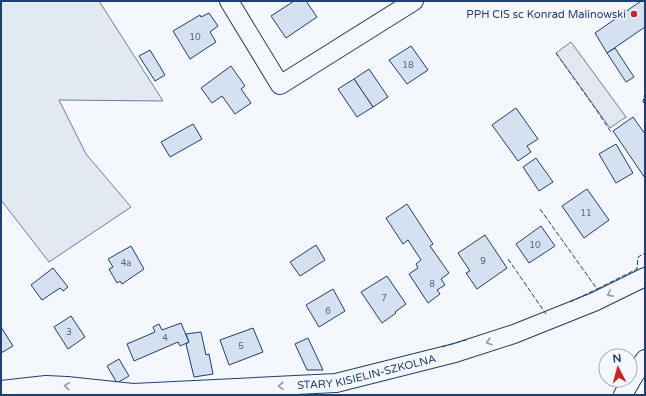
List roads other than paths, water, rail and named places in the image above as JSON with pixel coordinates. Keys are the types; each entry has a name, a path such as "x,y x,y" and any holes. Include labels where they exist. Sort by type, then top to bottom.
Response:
{"street":[{"path":"229,1 280,85 414,1"},
{"name":"STARY KISIELIN-SZKOLNA","path":"1,390 46,384 133,393 336,383 455,353 514,334 594,302 645,277"},
{"path":"623,395 645,359"}],"place":[{"name":"PPH CIS sc Konrad Malinowski","path":"634,14"}]}
